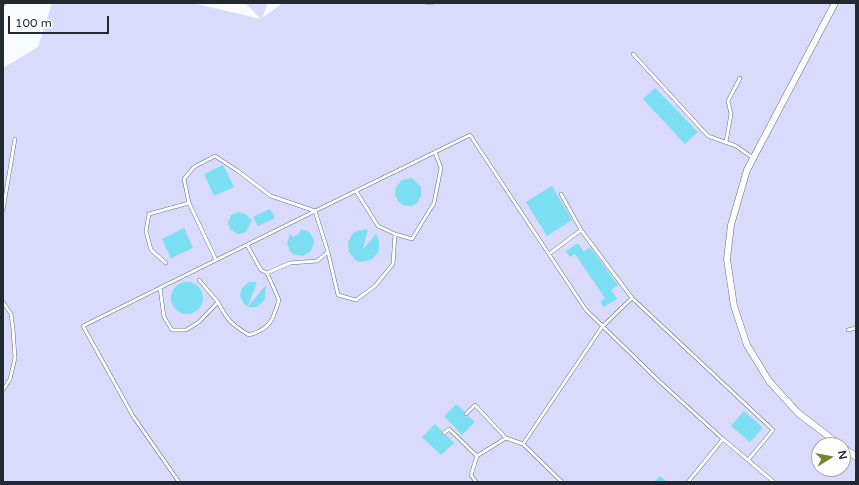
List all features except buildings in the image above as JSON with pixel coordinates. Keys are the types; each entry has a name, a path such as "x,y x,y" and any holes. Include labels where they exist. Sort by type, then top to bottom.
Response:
{"street":[{"path":"830,437 798,413 769,381 746,345 734,306 727,259 731,225 747,170 835,3"}],"lane":[{"path":"633,54 708,136 736,146 754,158"},
{"path":"726,142 731,114 728,101 740,78"},
{"path":"179,482 133,416 83,326 315,210 356,192 470,136 586,310 602,327 723,439 774,482"},
{"path":"3,210 15,139"},
{"path":"356,192 378,226 395,234 412,239 434,203 441,168 435,152"},
{"path":"216,260 189,203 184,179 194,167 215,156 272,196 315,210"},
{"path":"561,194 581,230 632,298 773,430 748,460"},
{"path":"166,263 150,250 146,231 149,214 189,203"},
{"path":"315,210 328,252 338,295 356,300 375,286 393,264 395,234"},
{"path":"549,254 581,230"},
{"path":"199,280 218,302 226,319 250,335 261,332 273,319 279,300 267,274 261,270 247,245"},
{"path":"267,274 290,263 317,262 328,252"},
{"path":"160,288 164,316 172,330 186,330 199,322 218,302"},
{"path":"522,444 602,327 632,298"},
{"path":"3,302 10,314 16,358 10,379 3,390"},
{"path":"848,330 856,328"},
{"path":"466,414 475,405 506,438 522,444 562,482"},
{"path":"444,433 449,429 478,456"},
{"path":"476,482 471,475 478,456 506,438"},
{"path":"688,482 723,439"}],"shaded area":[{"path":"52,3 192,3 261,19 245,3 268,3 262,18 283,3 856,3 856,482 3,482 3,68 38,47"}]}
